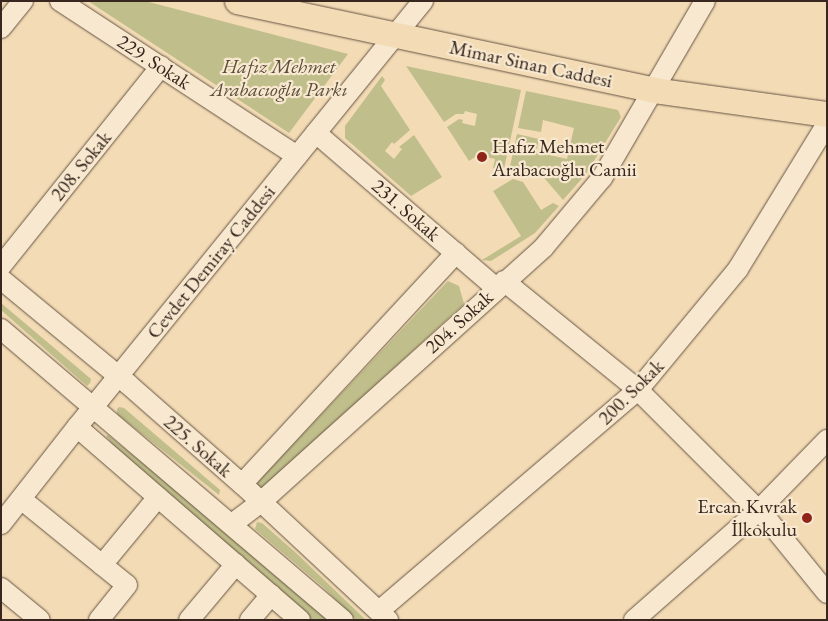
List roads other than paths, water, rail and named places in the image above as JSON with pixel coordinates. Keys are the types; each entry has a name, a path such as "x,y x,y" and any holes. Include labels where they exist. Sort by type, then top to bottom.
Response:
{"main road":[{"name":"Mimar Sinan Caddesi","path":"237,1 654,90 827,114"}],"street":[{"path":"1,28 23,1"},
{"name":"229. Sokak","path":"60,1 297,156"},
{"name":"Cevdet Demiray Caddesi","path":"1,524 118,376 423,1"},
{"name":"204. Sokak","path":"232,524 261,502 500,284 544,247 602,178 705,1"},
{"name":"208. Sokak","path":"1,266 160,66"},
{"name":"200. Sokak","path":"383,615 638,390 738,269 827,124"},
{"name":"231. Sokak","path":"316,133 456,253 500,284 638,390 759,510 827,593"},
{"path":"242,484 456,253"},
{"name":"225. Sokak","path":"1,279 118,376 242,484 383,615"},
{"name":"225. Sokak","path":"1,329 343,620"},
{"path":"77,427 300,620"},
{"path":"634,620 759,510 827,440"},
{"path":"102,565 158,497"},
{"path":"21,499 127,585 98,620"},
{"path":"189,620 236,564"},
{"path":"1,588 40,620"},
{"path":"250,620 271,594"}],"place":[{"name":"Hafız Mehmet Arabacıoğlu Camii","path":"482,157"},
{"name":"Ercan Kıvrak İlkokulu","path":"807,518"}],"park label":[{"name":"Hafız Mehmet Arabacıoğlu Parkı","path":"279,78"}]}
